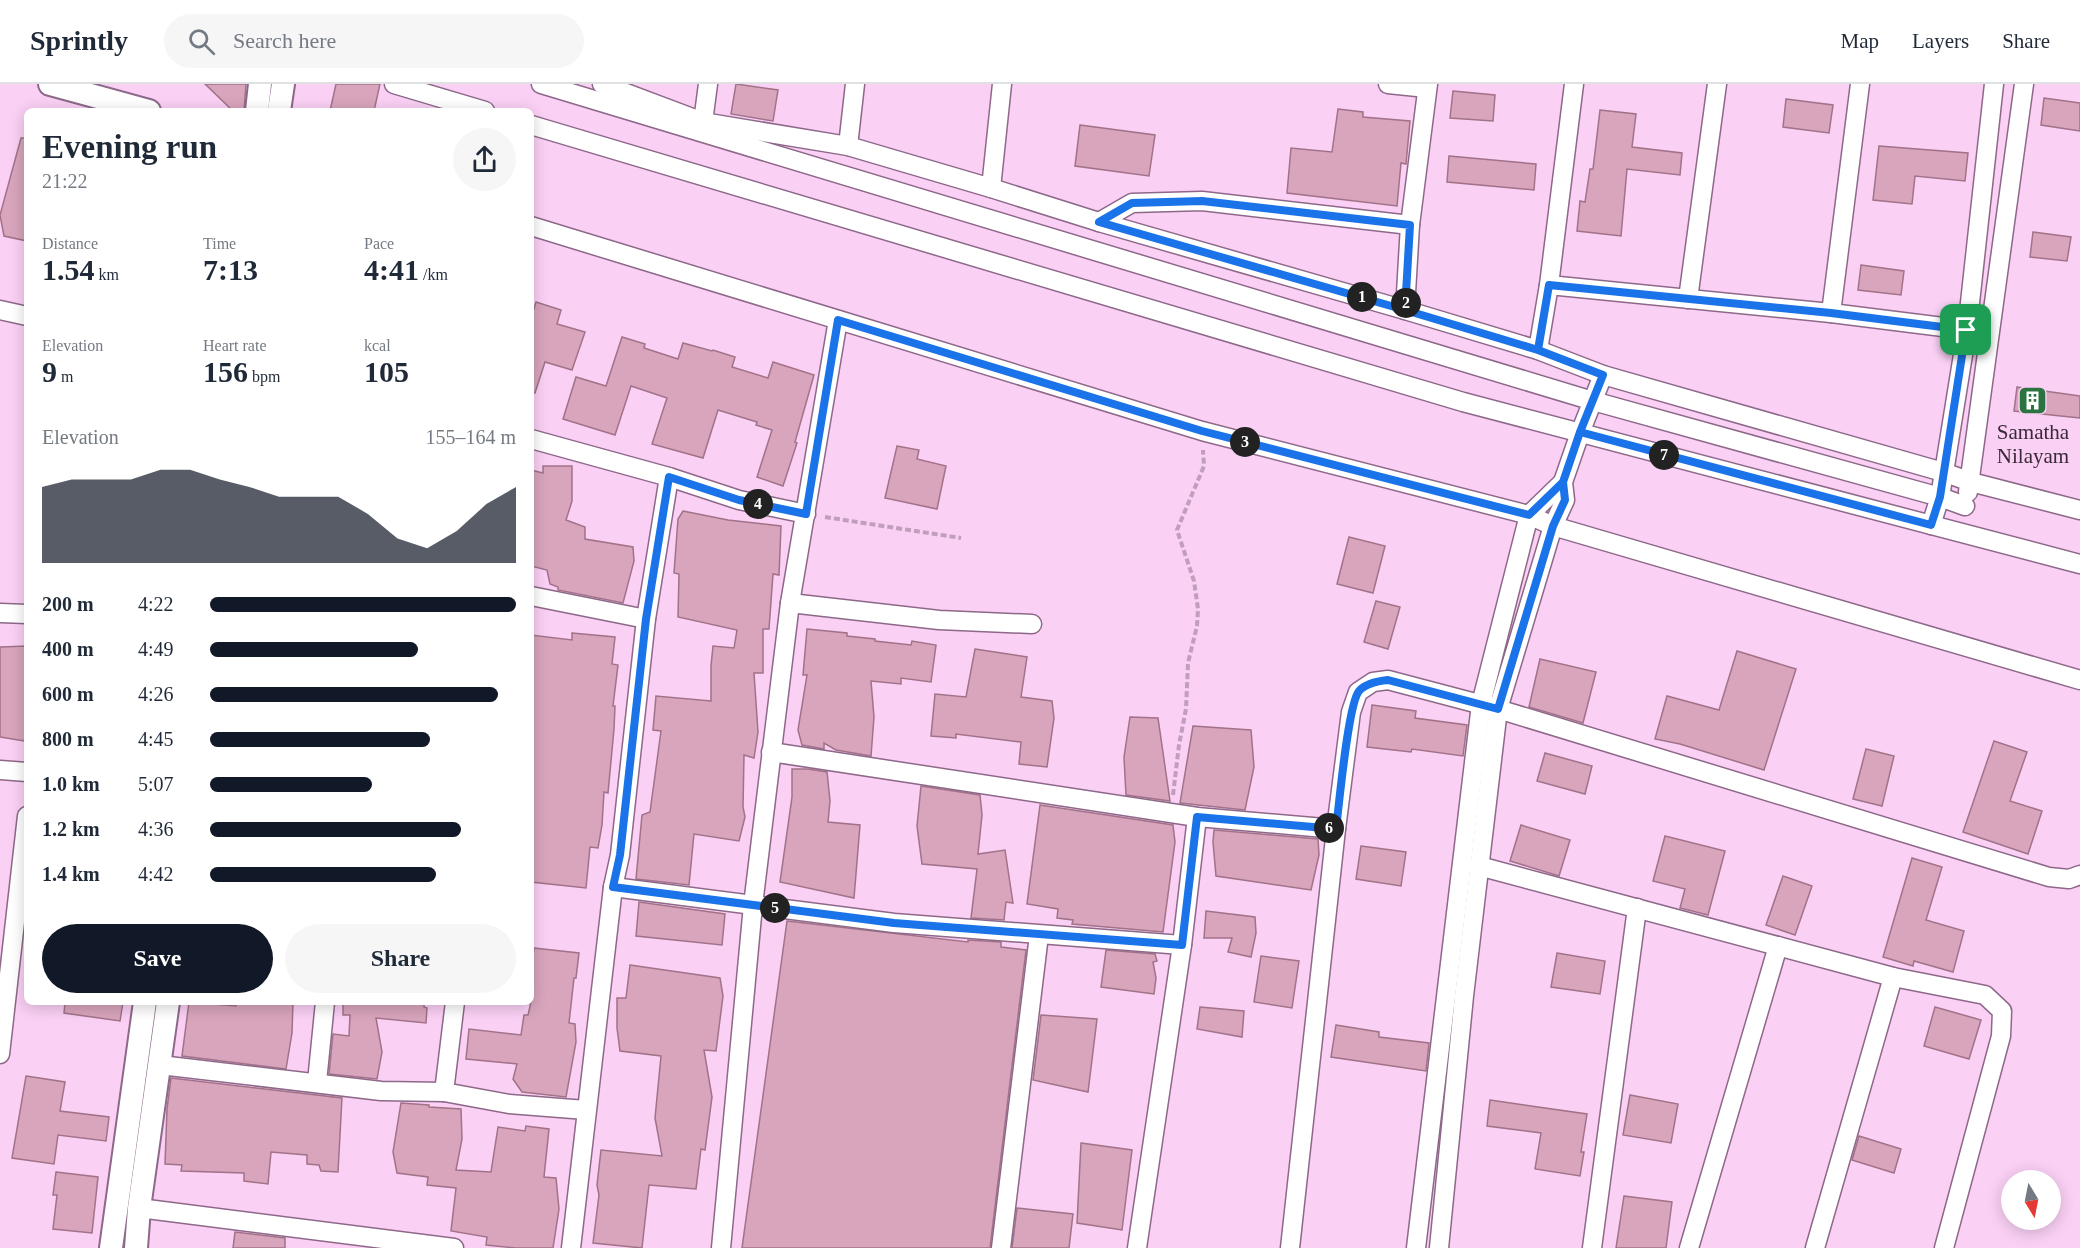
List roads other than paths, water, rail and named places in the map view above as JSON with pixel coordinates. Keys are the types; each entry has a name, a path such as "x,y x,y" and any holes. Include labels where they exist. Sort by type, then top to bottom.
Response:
{"street":[{"path":"50,84 138,108"},
{"path":"257,108 260,84"},
{"path":"279,108 283,84"},
{"path":"394,84 474,108"},
{"path":"541,84 1593,401 1940,497 1965,506"},
{"path":"602,84 703,122 848,146 1538,350 1603,375 1971,482 2080,510"},
{"path":"703,122 708,84"},
{"path":"848,146 855,84"},
{"path":"991,188 1002,84"},
{"path":"1388,84 1428,86 1410,225 1405,310"},
{"path":"1538,350 1549,285 1574,84"},
{"path":"1688,299 1716,84"},
{"path":"1831,313 1860,84"},
{"path":"1931,525 1940,497 1966,330 1994,84"},
{"path":"1959,532 1971,482 2024,84"},
{"path":"534,126 1451,398 2080,564"},
{"path":"1099,222 1132,203 1202,201 1410,225"},
{"path":"534,227 1202,431 1529,515 1553,526 2080,680"},
{"path":"1549,285 1831,313 1966,330"},
{"path":"0,310 24,315"},
{"path":"721,1248 753,905 771,752 790,603 838,320"},
{"path":"1439,1248 1479,866 1489,706 1553,526 1565,500 1563,482 1603,375"},
{"path":"534,440 669,477 739,500 806,514"},
{"path":"571,1248 613,887 620,855 646,619 669,477"},
{"path":"1416,1248 1489,706 1529,515 1563,482"},
{"path":"534,597 646,619"},
{"path":"790,603 939,620 1032,624"},
{"path":"0,613 24,614"},
{"path":"1290,1248 1336,829 1352,712 1358,692 1373,682 1388,680 1489,706 2049,877 2069,879 2080,875"},
{"path":"771,752 1197,817 1336,829"},
{"path":"0,770 24,772"},
{"path":"1137,1248 1182,945 1197,817"},
{"path":"0,1054 8,916 24,832"},
{"path":"1479,866 1893,977 1985,995 2002,1011 2001,1036 1944,1248"},
{"path":"613,887 894,923 1182,945"},
{"path":"1592,1248 1637,908"},
{"path":"1001,1248 1040,935"},
{"path":"1689,1248 1778,946"},
{"path":"1815,1248 1893,977"},
{"path":"111,1248 145,1005"},
{"path":"136,1248 139,1208 168,1005"},
{"path":"317,1082 325,1005"},
{"path":"444,1092 455,1005"},
{"path":"160,1065 381,1091 444,1092 509,1104 586,1110"},
{"path":"139,1208 454,1248"}],"place":[{"name":"Samatha Nilayam","path":"2033,401"}]}
